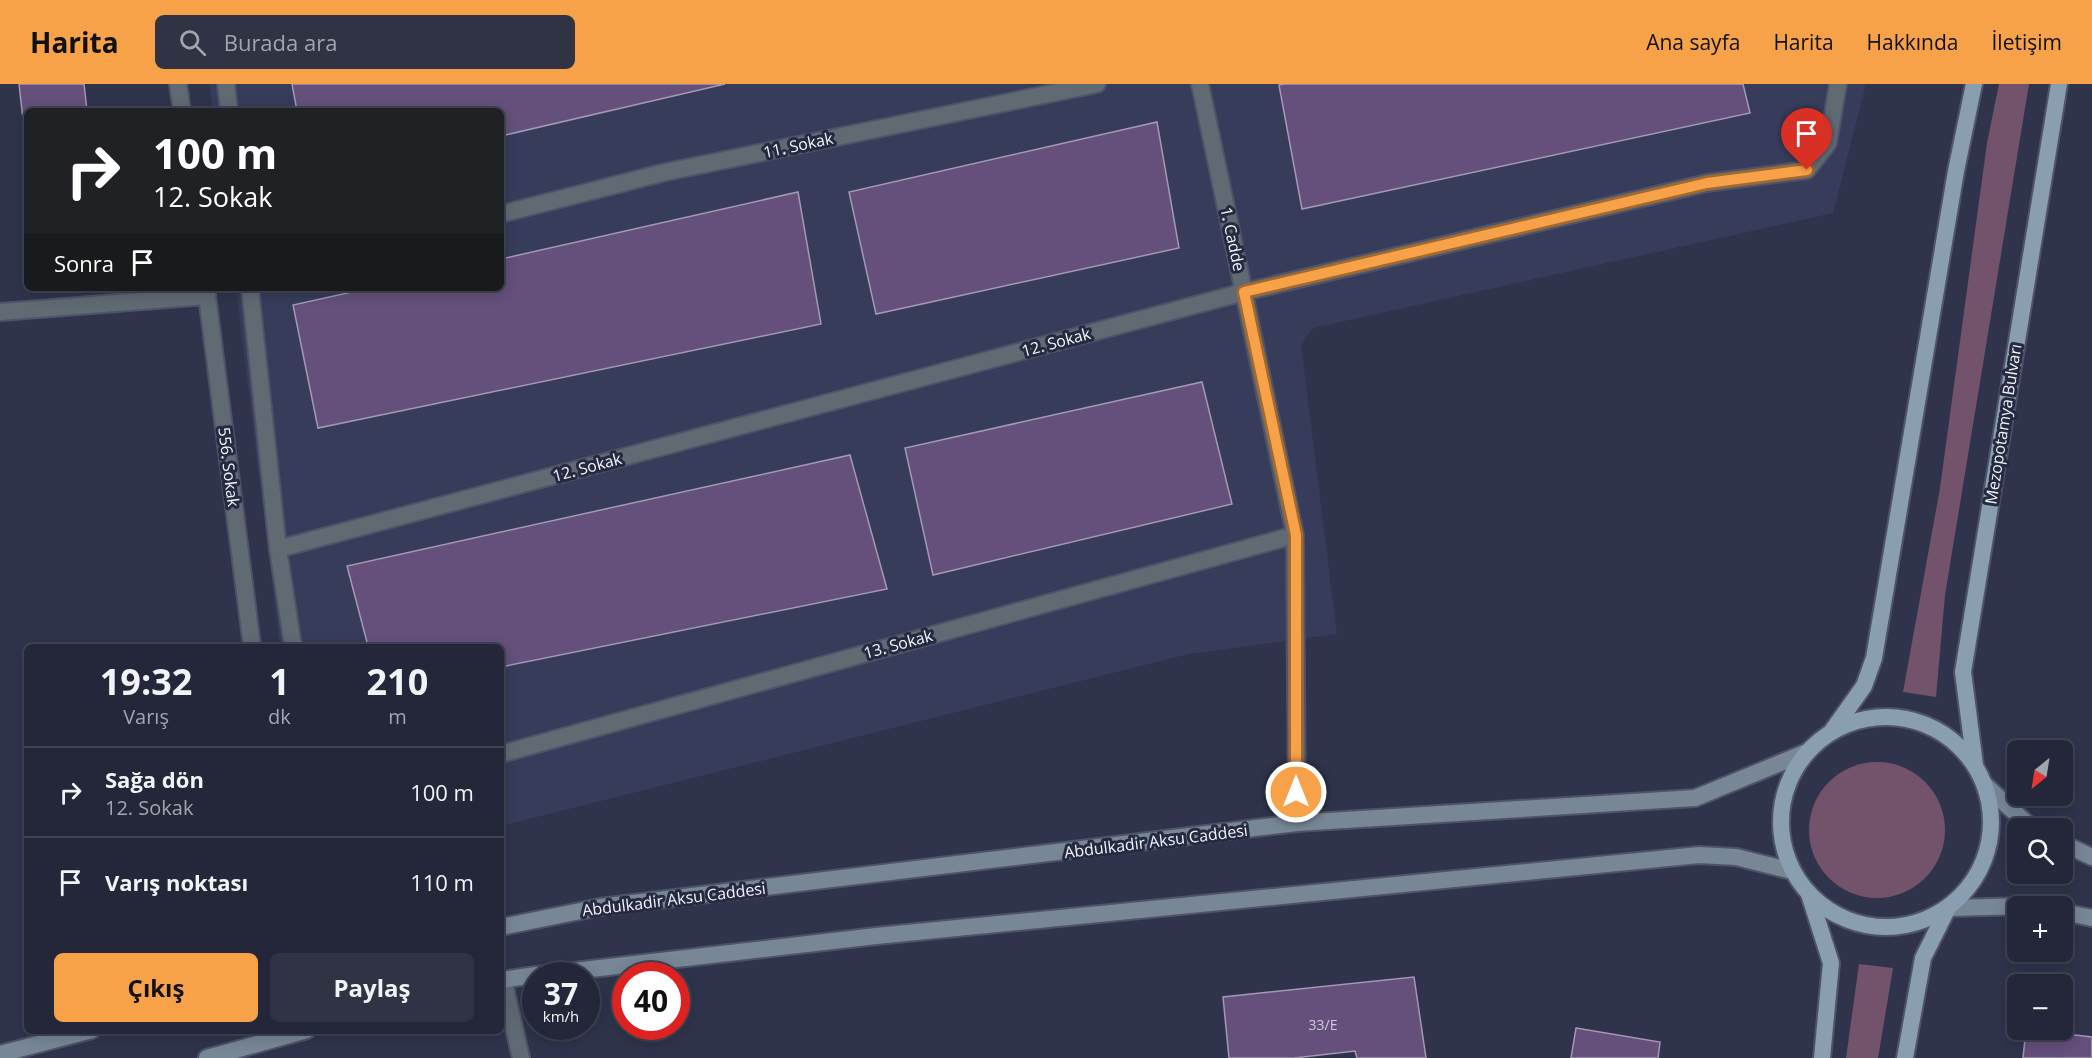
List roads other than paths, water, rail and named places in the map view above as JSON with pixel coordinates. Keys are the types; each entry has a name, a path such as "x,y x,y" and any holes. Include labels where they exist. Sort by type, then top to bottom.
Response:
{"main road":[{"path":"1832,731 1862,719 1894,717 1925,724 1953,741 1975,765 1985,785 1991,812 1990,839 1978,874 1968,889 1948,908 1920,922 1891,927 1860,924 1832,912 1808,893 1792,871 1784,847 1780,821 1784,796 1793,772 1807,752 1832,731 1864,686 1874,658 1956,171 1974,84"},
{"name":"Mezopotamya Bulvarı","path":"1975,765 1963,672 2059,84"},
{"name":"Abdulkadir Aksu Caddesi","path":"504,926 600,907 1297,824 1695,798 1807,752"},
{"path":"1985,785 2021,818"},
{"path":"2073,848 2092,857"},
{"path":"600,968 876,936 1699,855 1736,857 1792,871"},
{"path":"1808,893 1831,963 1822,1058"},
{"path":"1948,908 2007,907"},
{"path":"1905,1058 1923,958 1948,908"},
{"path":"2073,914 2092,918"},
{"path":"504,980 522,977"},
{"path":"0,1054 77,1034"},
{"path":"207,1058 293,1034"}],"street":[{"path":"178,84 182,108"},
{"path":"226,84 229,108"},
{"name":"11. Sokak","path":"504,213 666,172 1097,84"},
{"name":"1. Cadde","path":"1200,84 1296,535 1297,824"},
{"name":"12. Sokak","path":"278,549 1244,292 1707,183 1807,170 1828,143 1838,84"},
{"path":"250,291 278,549 293,644"},
{"path":"0,312 207,292"},
{"name":"556. Sokak","path":"207,292 252,644"},
{"name":"13. Sokak","path":"504,753 1296,535"},
{"path":"504,988 521,1058"}]}
